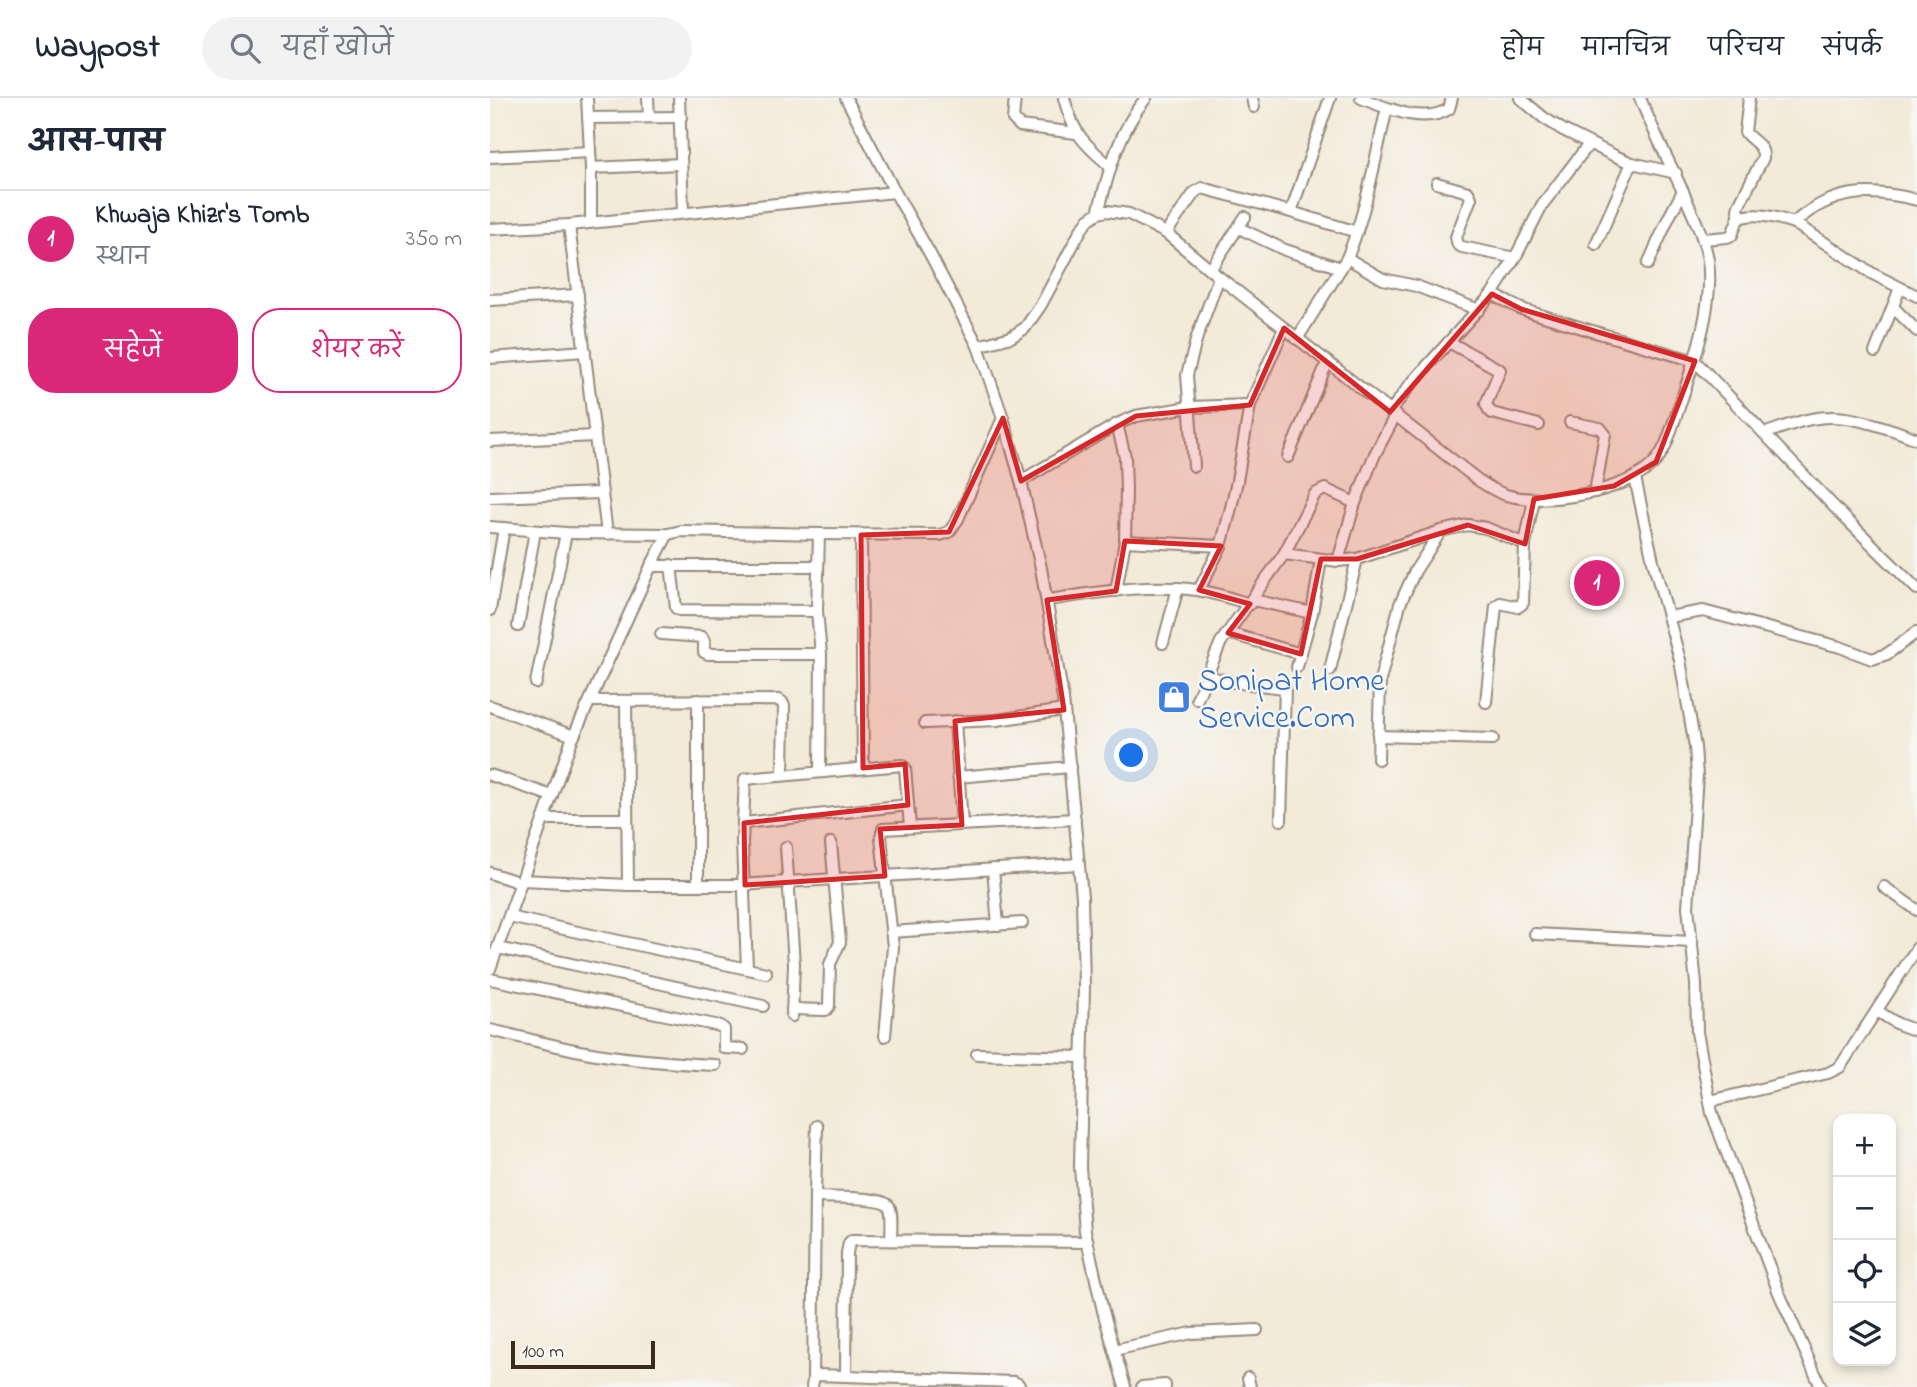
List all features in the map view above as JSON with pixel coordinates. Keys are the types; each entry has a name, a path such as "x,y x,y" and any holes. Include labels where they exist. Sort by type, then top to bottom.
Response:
{"street":[{"path":"587,98 592,168 591,222"},
{"path":"648,98 649,117"},
{"path":"679,98 683,213"},
{"path":"846,98 978,346 1021,481 1047,600 1064,710 1082,897 1084,987 1080,1167 1088,1242 1103,1311 1125,1387"},
{"path":"1015,98 1013,119 1020,126 1076,133"},
{"path":"1064,98 1076,133 1110,166"},
{"path":"1098,213 1110,166 1128,127 1146,98"},
{"path":"1291,212 1330,98"},
{"path":"1361,98 1387,108 1422,116 1434,116 1448,109 1451,98"},
{"path":"1520,98 1544,118 1590,144 1632,163 1676,173"},
{"path":"978,346 1011,337 1025,328 1041,306 1081,230 1090,219 1107,211 1129,214 1166,233 1327,363 1492,489 1505,495 1534,499 1595,492 1634,478 1656,461 1664,448 1695,361 1709,293 1708,260 1703,239 1676,173 1653,130 1640,98"},
{"path":"1741,217 1739,205 1763,158 1763,149 1745,132 1749,98"},
{"path":"1297,338 1344,263 1357,232 1387,108"},
{"path":"588,118 681,117"},
{"path":"1338,561 1355,503 1393,414 1410,385 1492,294 1515,258 1542,205 1590,144"},
{"path":"490,157 590,152"},
{"path":"1596,244 1632,163"},
{"path":"592,168 681,164"},
{"path":"1437,183 1470,194 1471,198 1456,237 1458,245 1515,258"},
{"path":"1166,233 1195,192 1202,188 1357,232"},
{"path":"1648,264 1683,191"},
{"path":"490,229 569,225 895,192"},
{"path":"1794,223 1809,210 1826,201 1854,193 1892,193 1917,200"},
{"path":"1194,467 1187,375 1189,363 1214,273 1245,217"},
{"path":"1703,239 1731,235 1741,217 1771,218 1794,223 1873,274 1917,296"},
{"path":"569,225 607,534"},
{"path":"1239,228 1285,250 1344,263 1383,279 1416,286 1479,310"},
{"path":"1875,352 1900,288"},
{"path":"1492,294 1521,309 1695,361 1842,515 1917,589"},
{"path":"490,300 578,295"},
{"path":"1893,307 1917,331"},
{"path":"1199,590 1221,546 1237,481 1250,405 1284,328"},
{"path":"1449,342 1500,370 1486,404 1492,413 1539,425"},
{"path":"490,358 585,351"},
{"path":"1288,457 1327,363"},
{"path":"1021,481 1117,424 1136,416 1189,407 1250,405"},
{"path":"1766,433 1810,419 1834,416 1917,439"},
{"path":"490,527 607,534 668,534 681,530 940,535 949,532 958,519 1003,418"},
{"path":"1570,422 1600,428 1605,435 1595,492"},
{"path":"1116,591 1125,541 1125,464 1117,424"},
{"path":"490,441 595,436"},
{"path":"1634,478 1680,660 1695,747 1688,898 1696,984 1697,1032 1710,1101 1779,1293 1821,1387"},
{"path":"1197,699 1222,642 1284,554 1315,494 1325,489 1355,503"},
{"path":"490,497 600,493"},
{"path":"1486,702 1496,606 1500,603 1522,606 1525,544 1534,499"},
{"path":"1284,554 1338,561 1357,559 1441,531 1468,525 1478,525 1525,544"},
{"path":"490,610 504,528"},
{"path":"519,626 535,531"},
{"path":"1378,759 1380,680 1400,604 1415,571 1441,531"},
{"path":"536,683 566,533"},
{"path":"490,969 574,736 668,534"},
{"path":"819,534 817,611 821,654 820,772"},
{"path":"861,535 863,768"},
{"path":"1125,541 1221,546"},
{"path":"1297,667 1312,613 1321,559"},
{"path":"1330,670 1357,559"},
{"path":"671,565 675,605 679,610 817,611"},
{"path":"652,566 818,566"},
{"path":"1047,600 1116,591 1178,588 1312,613"},
{"path":"1163,643 1178,588"},
{"path":"1669,617 1703,611 1840,647 1872,659 1887,654 1917,632"},
{"path":"1228,633 1301,654"},
{"path":"661,634 702,637 704,652 708,654 821,654"},
{"path":"1207,676 1232,682 1285,688 1281,820"},
{"path":"591,701 774,699 782,702 783,775"},
{"path":"698,700 698,885"},
{"path":"625,701 628,885"},
{"path":"490,706 574,736"},
{"path":"925,723 997,720 1064,710"},
{"path":"955,721 962,825"},
{"path":"1378,736 1493,740"},
{"path":"747,968 742,842 745,779 904,766 910,827"},
{"path":"958,777 1070,767"},
{"path":"490,775 552,796"},
{"path":"744,823 908,805"},
{"path":"544,819 627,819"},
{"path":"885,1035 892,947 882,831 886,828 1074,819"},
{"path":"786,847 794,964 792,1012 826,1010 829,1006 830,964 840,942 831,843"},
{"path":"490,873 522,881 745,885 1079,864"},
{"path":"993,869 998,925"},
{"path":"1884,887 1917,910"},
{"path":"509,917 766,973"},
{"path":"891,933 1022,923"},
{"path":"1535,934 1692,942"},
{"path":"498,948 763,1006"},
{"path":"1710,1101 1834,1071 1844,1063 1917,948"},
{"path":"490,979 720,1026 724,1029 724,1048 743,1049"},
{"path":"1877,1011 1898,1024 1917,1031"},
{"path":"490,1030 606,1055 715,1065"},
{"path":"977,1054 1082,1057"},
{"path":"813,1384 817,1126"},
{"path":"815,1193 819,1197 887,1203 890,1209 891,1240"},
{"path":"846,1375 847,1253 850,1241 1088,1242"},
{"path":"1114,1350 1192,1333 1257,1330"},
{"path":"813,1384 817,1375 846,1375 1014,1382 1020,1387"},
{"path":"1142,1387 1166,1387"}],"highlighted area":[{"path":"1492,294 1521,309 1695,361 1656,462 1614,486 1534,499 1525,544 1468,525 1357,559 1321,559 1301,654 1228,633 1250,604 1199,590 1221,546 1125,541 1116,591 1047,600 1064,710 955,721 962,825 880,829 885,876 745,885 744,823 908,805 905,764 863,768 861,535 949,532 1003,418 1021,481 1136,416 1250,405 1284,328 1390,412"}],"place":[{"name":"Khwaja Khizr's Tomb","path":"1597,583"},
{"name":"Sonipat Home Service.Com","path":"1174,697"}]}
